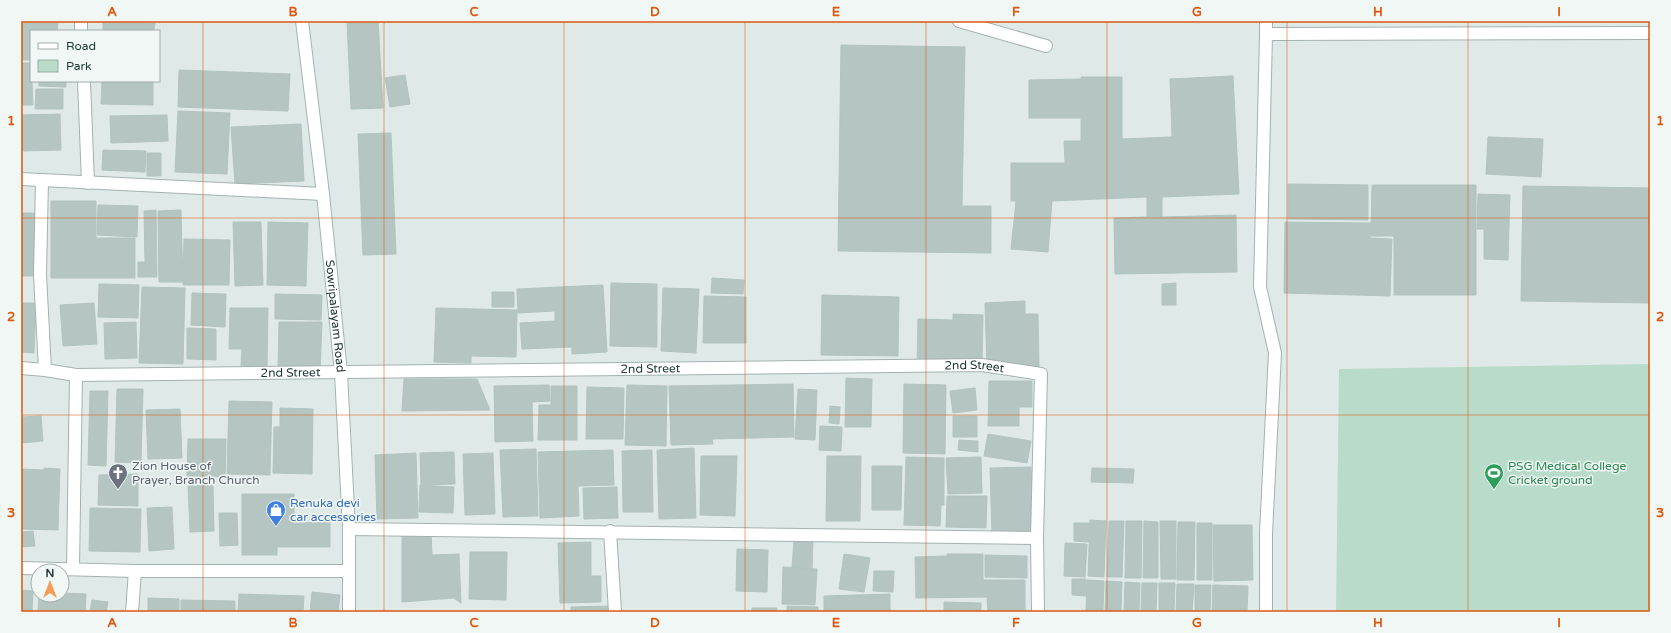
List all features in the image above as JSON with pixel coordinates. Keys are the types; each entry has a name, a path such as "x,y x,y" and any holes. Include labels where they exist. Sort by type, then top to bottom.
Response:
{"street":[{"name":"Sowripalayam Road","path":"302,21 323,194 342,373 349,529 349,612"},
{"path":"959,21 1046,46"},
{"path":"1266,21 1260,287 1275,353 1266,533 1266,612"},
{"path":"1266,34 1650,33"},
{"path":"84,82 88,183"},
{"path":"21,179 323,194"},
{"path":"42,180 40,275 45,370"},
{"name":"2nd Street","path":"21,368 76,375 982,365 1041,374 1037,538 1038,612"},
{"path":"73,568 76,375"},
{"path":"349,529 610,531 1037,538"},
{"path":"610,531 615,612"},
{"path":"21,568 348,571"},
{"path":"132,612 135,570"}],"green space":[{"name":"PSG Medical College Cricket ground","path":"1650,364 1650,612 1336,612 1339,369"}],"building":[{"path":"21,21 58,22 57,30 30,30 30,60 21,60"},
{"path":"347,21 378,21 383,108 351,109"},
{"path":"103,22 155,23 154,30 103,30"},
{"path":"841,45 965,47 962,206 991,206 991,253 838,251"},
{"path":"21,63 30,63 30,82 32,82 33,105 21,105"},
{"path":"179,70 290,74 288,111 178,107"},
{"path":"405,75 410,104 390,107 385,78"},
{"path":"1233,76 1239,194 1162,197 1162,217 1236,215 1237,272 1115,274 1114,218 1147,217 1147,197 1052,201 1048,252 1011,249 1016,201 1011,201 1011,163 1065,163 1064,141 1081,141 1081,118 1029,118 1029,80 1081,79 1081,77 1122,77 1122,139 1172,137 1170,79"},
{"path":"39,82 66,82 66,87 39,86"},
{"path":"102,82 153,82 153,105 101,104"},
{"path":"36,89 63,89 63,109 35,109"},
{"path":"178,111 230,113 227,174 175,172"},
{"path":"60,114 61,150 21,151 21,115"},
{"path":"167,115 168,141 111,143 110,116"},
{"path":"301,124 304,181 235,184 231,127"},
{"path":"391,133 396,254 363,255 358,134"},
{"path":"1488,137 1543,139 1541,177 1486,174"},
{"path":"103,150 146,151 145,172 102,170"},
{"path":"147,153 161,153 161,176 147,176"},
{"path":"1288,184 1368,185 1368,220 1288,219"},
{"path":"1372,185 1476,185 1476,295 1394,295 1394,236 1371,236"},
{"path":"1523,186 1650,188 1650,303 1521,301"},
{"path":"1478,194 1510,195 1508,260 1484,259 1484,229 1477,229"},
{"path":"51,201 96,201 96,238 135,238 135,278 51,278"},
{"path":"98,205 138,206 137,237 97,235"},
{"path":"156,210 157,277 138,277 138,262 145,262 144,211"},
{"path":"181,210 183,282 159,282 158,211"},
{"path":"21,213 35,213 33,276 21,276"},
{"path":"233,222 261,222 263,285 235,286"},
{"path":"268,222 308,223 306,286 267,285"},
{"path":"1285,222 1371,223 1370,238 1392,239 1390,296 1284,293"},
{"path":"184,239 230,240 229,285 183,285"},
{"path":"712,278 744,280 743,294 711,293"},
{"path":"611,283 657,284 657,347 610,346"},
{"path":"1176,283 1176,305 1162,305 1162,284"},
{"path":"99,284 139,285 138,318 98,317"},
{"path":"603,285 607,352 572,354 572,347 522,349 520,323 555,321 555,311 518,313 517,289"},
{"path":"142,287 185,288 183,364 139,363"},
{"path":"663,288 699,289 696,353 661,351"},
{"path":"492,292 514,292 514,307 492,307"},
{"path":"192,293 226,294 225,327 191,325"},
{"path":"275,294 322,295 321,320 275,319"},
{"path":"822,295 899,297 898,356 821,355"},
{"path":"704,296 746,297 746,343 703,343"},
{"path":"1025,301 1025,314 1038,314 1039,367 987,368 985,303"},
{"path":"21,303 36,303 34,353 21,352"},
{"path":"94,303 97,344 63,346 60,305"},
{"path":"230,308 268,308 267,367 241,366 242,349 229,349"},
{"path":"436,308 517,310 516,357 471,356 471,363 434,362"},
{"path":"953,314 983,315 982,365 917,364 918,319 953,320"},
{"path":"136,322 137,358 105,359 104,323"},
{"path":"279,322 322,322 320,370 278,369"},
{"path":"187,328 216,329 216,360 187,359"},
{"path":"846,378 872,379 871,427 845,427"},
{"path":"404,379 477,379 490,410 402,411"},
{"path":"989,381 1032,381 1032,407 1019,407 1019,426 988,426"},
{"path":"793,384 794,437 712,439 713,444 671,445 669,386"},
{"path":"904,384 946,385 945,454 903,453"},
{"path":"549,385 550,401 532,402 533,441 495,442 494,386"},
{"path":"627,385 667,386 666,446 625,445"},
{"path":"551,386 577,386 577,440 538,440 539,405 551,405"},
{"path":"587,387 624,388 623,439 586,439"},
{"path":"975,388 977,410 953,413 950,391"},
{"path":"117,389 143,389 141,463 115,462"},
{"path":"798,389 817,390 815,440 795,439"},
{"path":"90,391 108,391 106,466 88,465"},
{"path":"229,401 272,402 270,475 227,474"},
{"path":"830,406 840,407 839,424 829,423"},
{"path":"280,408 313,409 312,474 273,473 274,427 280,427"},
{"path":"180,409 182,458 148,459 146,410"},
{"path":"41,416 43,441 21,443 21,417"},
{"path":"953,416 977,416 977,437 953,437"},
{"path":"820,426 842,427 841,451 819,450"},
{"path":"988,434 1031,441 1027,463 984,456"},
{"path":"188,439 226,439 225,477 187,476"},
{"path":"959,440 978,441 978,452 958,450"},
{"path":"694,448 696,518 659,519 657,450"},
{"path":"536,449 538,516 503,517 500,450"},
{"path":"613,450 614,485 578,486 579,516 540,518 538,452"},
{"path":"652,450 653,512 623,512 622,451"},
{"path":"454,452 455,484 421,485 420,453"},
{"path":"416,453 418,518 377,519 375,455"},
{"path":"493,453 495,514 465,515 463,454"},
{"path":"701,456 737,456 735,516 700,515"},
{"path":"827,456 861,456 860,521 826,521"},
{"path":"906,457 944,458 944,505 941,505 940,526 904,525"},
{"path":"981,457 982,493 948,494 946,458"},
{"path":"872,466 902,466 901,510 872,510"},
{"path":"1031,467 1033,533 992,534 990,468"},
{"path":"44,468 60,469 58,530 21,529 21,469 44,470"},
{"path":"1092,468 1134,469 1133,483 1091,482"},
{"name":"Zion House of Prayer, Branch Church","path":"138,474 138,506 98,505 99,475"},
{"path":"213,485 214,531 190,532 188,486"},
{"path":"420,485 454,487 453,513 419,512"},
{"path":"617,487 618,518 584,519 583,488"},
{"path":"242,494 294,494 294,523 330,522 330,547 277,547 277,555 242,555"},
{"path":"947,496 987,496 986,528 946,527"},
{"path":"172,507 174,549 149,551 147,508"},
{"path":"90,508 141,509 140,552 89,551"},
{"path":"219,513 237,513 238,545 220,546"},
{"path":"1090,520 1106,521 1104,577 1088,576"},
{"path":"1109,521 1124,521 1122,577 1107,577"},
{"path":"1126,521 1142,521 1141,578 1125,578"},
{"path":"1144,521 1158,522 1158,578 1143,578"},
{"path":"1160,521 1176,521 1176,579 1161,579"},
{"path":"1178,522 1195,522 1194,580 1177,580"},
{"path":"1074,523 1089,523 1089,542 1074,541"},
{"path":"1197,523 1212,523 1212,580 1197,580"},
{"path":"1213,525 1252,525 1253,580 1214,581"},
{"path":"33,531 35,546 21,547 21,532"},
{"path":"402,533 431,533 432,555 459,554 461,603 454,598 402,602"},
{"path":"794,541 813,542 812,569 792,567"},
{"path":"591,542 591,576 601,576 601,602 560,603 558,543"},
{"path":"1065,543 1087,544 1085,577 1064,576"},
{"path":"737,549 768,550 767,592 736,591"},
{"path":"470,552 507,552 506,600 469,599"},
{"path":"844,554 870,558 864,592 839,589"},
{"path":"947,554 983,554 983,580 1025,580 1025,612 988,612 987,597 916,598 915,557 947,556"},
{"path":"985,555 1027,556 1027,578 985,577"},
{"path":"783,567 817,569 815,605 782,604"},
{"path":"874,571 894,571 893,592 873,591"},
{"path":"1072,579 1086,579 1086,596 1072,595"},
{"path":"1087,580 1104,581 1103,612 1086,612"},
{"path":"1106,581 1122,582 1121,612 1105,612"},
{"path":"1125,582 1140,583 1139,612 1124,612"},
{"path":"1142,583 1157,583 1156,612 1141,612"},
{"path":"1159,583 1175,583 1174,612 1159,612"},
{"path":"1177,584 1194,584 1192,612 1176,612"},
{"path":"1195,585 1211,585 1210,612 1195,612"},
{"path":"1213,585 1248,586 1247,612 1212,612"},
{"path":"21,590 30,591 30,603 32,603 32,612 21,612"},
{"path":"312,592 340,595 338,612 310,612"},
{"path":"70,593 86,594 85,612 38,612 39,603 70,603"},
{"path":"239,594 304,596 303,612 238,612"},
{"path":"890,594 890,612 824,612 824,596"},
{"path":"148,598 179,599 179,612 148,612"},
{"path":"92,600 108,602 106,612 90,612"},
{"path":"181,600 235,601 235,612 181,612"},
{"path":"944,602 981,603 981,612 944,612"},
{"path":"609,606 610,612 571,612 571,607"},
{"path":"787,606 818,607 818,612 787,612"},
{"path":"752,608 777,608 777,612 752,612"}],"place":[{"name":"Zion House of Prayer, Branch Church","path":"118,490"},
{"name":"PSG Medical College Cricket ground","path":"1494,490"},
{"name":"Renuka devi car accessories","path":"276,527"}]}
